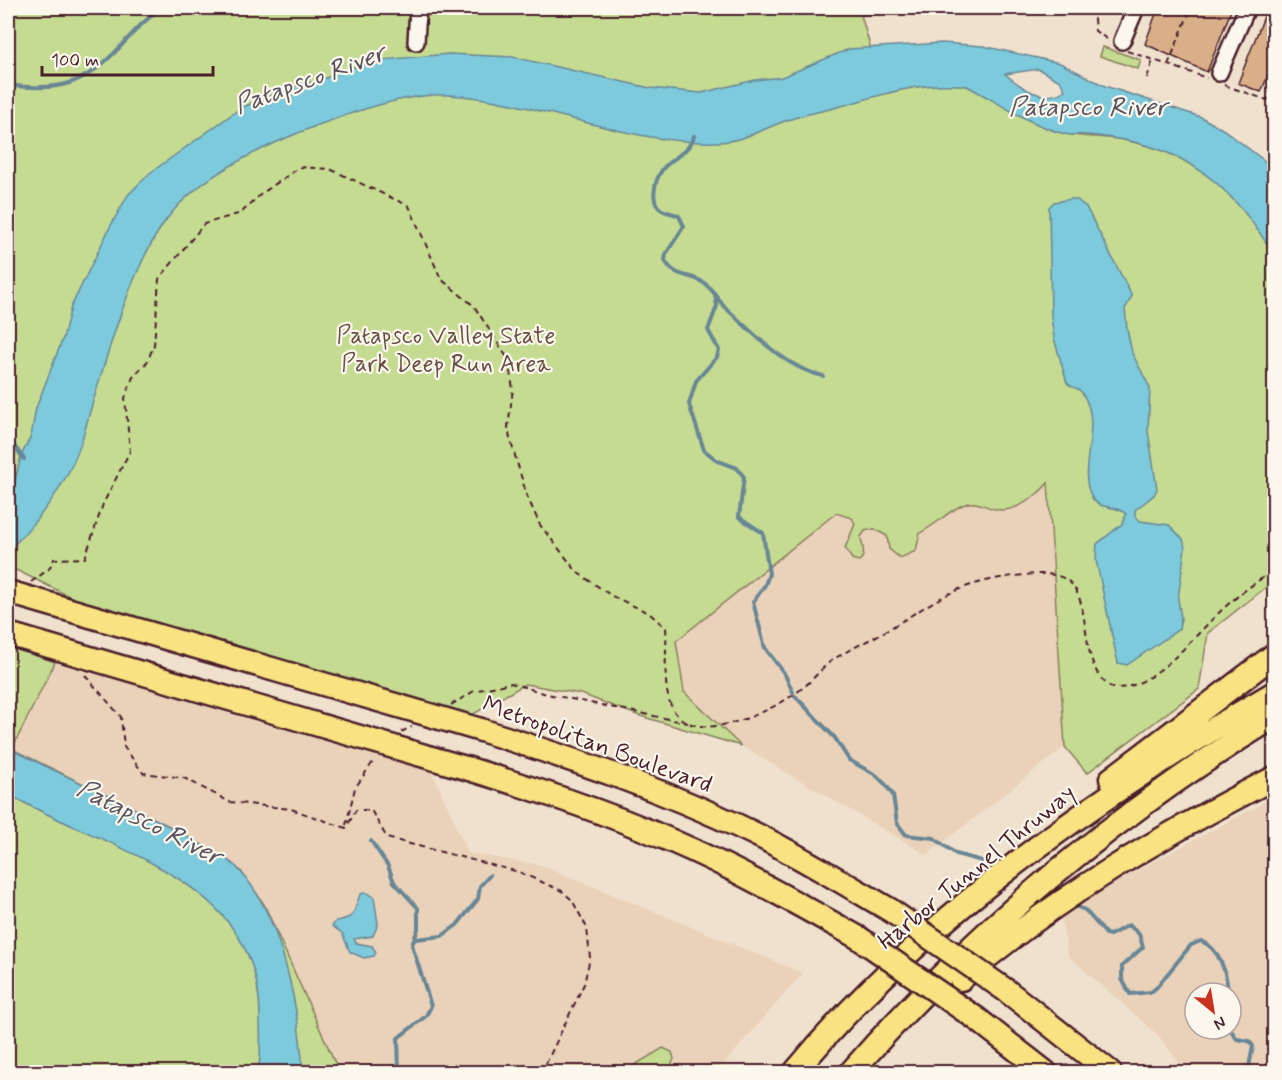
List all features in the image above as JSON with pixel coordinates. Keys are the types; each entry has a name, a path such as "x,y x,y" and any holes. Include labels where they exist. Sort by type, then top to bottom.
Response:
{"highway":[{"name":"Metropolitan Boulevard","path":"8,592 481,730 607,772 693,807 765,840 890,910 1007,991 1110,1072"},
{"path":"8,634 470,769 591,809 672,841 743,874 859,938 977,1018 1046,1072"},
{"path":"1032,852 1062,818 1275,655"},
{"name":"Harbor Tunnel Thruway","path":"795,1072 880,981 949,920 1032,852 1134,781 1275,693"},
{"path":"851,1072 881,1038 975,945 1029,896 1149,800 1275,717"},
{"path":"866,1072 916,1019 992,952 1052,907 1138,851 1275,777"}],"street":[{"path":"416,42 418,8"},
{"path":"1119,44 1136,8"},
{"path":"1214,78 1247,8"}],"path":[{"path":"1093,8 1095,31 1153,60 1214,78 1267,100 1275,80"},
{"path":"1168,65 1191,8"},
{"path":"1147,78 1153,60"},
{"path":"29,584 49,569 54,559 85,558 103,504 130,451 125,398 133,377 147,362 154,345 159,279 204,224 241,213 261,194 300,167 330,169 409,206 441,279 474,306 508,360 513,388 508,427 510,439 527,496 540,525 578,573 612,596 649,613 666,628 664,659 671,700 678,716 695,724 723,724 760,714 798,692 825,665 945,593 976,582 1045,574 1067,580 1077,593 1092,667 1097,676 1113,688 1129,687 1167,663 1235,598 1275,570"},
{"path":"80,668 121,717 124,747 143,773 184,778 230,802 291,809 346,828 356,810 371,810 387,838 519,872 562,891 572,900 587,928 590,958 584,984 542,1072"}],"shaded area":[{"path":"1046,460 1065,747 927,855 741,746 684,692 675,642 892,468"},
{"path":"55,662 351,749 431,769 468,853 541,865 803,973 717,1072 334,1072 337,1066 264,904 240,870 168,825 12,749"},
{"path":"1274,797 1274,1072 1186,1072 1158,1035 1068,956 1060,912"}],"green space":[{"name":"Patapsco Valley State Park Deep Run Area","path":"8,8 953,8 861,15 884,94 935,84 966,86 985,94 1024,118 1055,131 1071,135 1123,140 1149,146 1172,155 1193,166 1230,195 1274,255 1274,581 1208,633 1199,689 1087,773 1065,747 1048,483 1031,499 1010,509 995,509 975,503 961,505 920,533 916,551 900,558 889,549 887,536 874,529 865,531 861,537 863,556 861,559 859,561 852,559 845,548 855,524 852,518 836,513 676,641 684,692 741,746 637,715 581,694 525,684 472,715 79,601 8,566"},
{"path":"1103,47 1141,60 1138,69 1100,56"},
{"path":"8,646 55,662 12,749 167,825 240,870 264,904 337,1067 334,1072 8,1072"},
{"path":"663,1048 672,1052 674,1059 668,1072 623,1072"}],"water":[{"name":"Patapsco River","path":"942,43 983,46 1060,63 1105,86 1201,117 1224,130 1274,168 1274,255 1245,213 1229,195 1193,166 1150,146 1120,139 1068,135 1052,130 967,86 935,85 903,90 801,116 746,137 719,142 649,137 482,99 448,95 408,98 361,110 315,126 261,149 215,175 175,209 152,242 131,286 73,463 44,510 8,551 8,497 15,481 21,456 31,436 36,408 63,338 71,307 111,225 128,195 150,173 241,108 287,88 321,80 350,68 382,60 449,54 513,57 650,88 701,93 755,80 782,77 849,49","holes":["1038,69 1060,81 1065,90 1049,96 1041,95 1025,89 1005,74"]},
{"path":"1072,199 1086,207 1132,296 1125,309 1127,329 1132,353 1150,388 1148,431 1157,489 1154,495 1135,510 1135,516 1140,521 1169,525 1183,539 1185,548 1178,599 1181,618 1179,629 1127,665 1118,663 1096,560 1097,544 1122,524 1126,514 1118,509 1100,505 1093,499 1088,488 1086,475 1091,419 1081,391 1067,383 1054,338 1051,317 1049,207 1054,202"},
{"name":"Patapsco River","path":"8,747 172,828 225,858 240,871 255,891 278,939 293,994 303,1072 258,1072 260,1018 253,970 235,931 207,900 171,874 131,852 8,794"},
{"path":"365,892 374,897 378,924 373,936 354,939 356,943 372,946 376,952 374,956 364,958 350,952 342,933 332,926 336,921 351,916 360,895"}],"building":[{"path":"1158,8 1232,8 1207,72 1145,44"},
{"path":"1265,14 1275,18 1275,59 1261,92 1238,83"}],"waterway":[{"path":"8,85 57,86 83,77 108,59 140,26 162,8"},
{"path":"694,136 688,147 662,170 655,185 654,197 658,207 679,216 684,226 666,254 665,261 674,271 699,280 708,286 726,308 784,359 809,372 823,376"},
{"path":"715,295 717,306 708,330 719,350 717,357 696,381 689,404 704,450 718,461 737,468 744,477 739,517 763,533 769,574 765,585 753,602 765,648 784,673 793,692"},
{"path":"8,438 24,459"},
{"path":"795,696 835,738 849,760 876,775 886,785 893,795 897,823 906,835 934,838 956,854 982,861"},
{"path":"371,841 388,866 394,882 418,908 418,929 412,945 431,1006 426,1016 398,1038 399,1072"},
{"path":"416,939 442,936 457,925 478,899 480,886 490,875"},
{"path":"1072,905 1085,910 1106,934 1110,935 1129,925 1139,934 1143,947 1122,966 1122,979 1130,994 1151,992 1191,945 1201,941 1208,944 1218,956 1226,981"},
{"path":"1243,1040 1249,1041 1253,1046 1248,1072"},
{"path":"309,1066 315,1072"}]}
